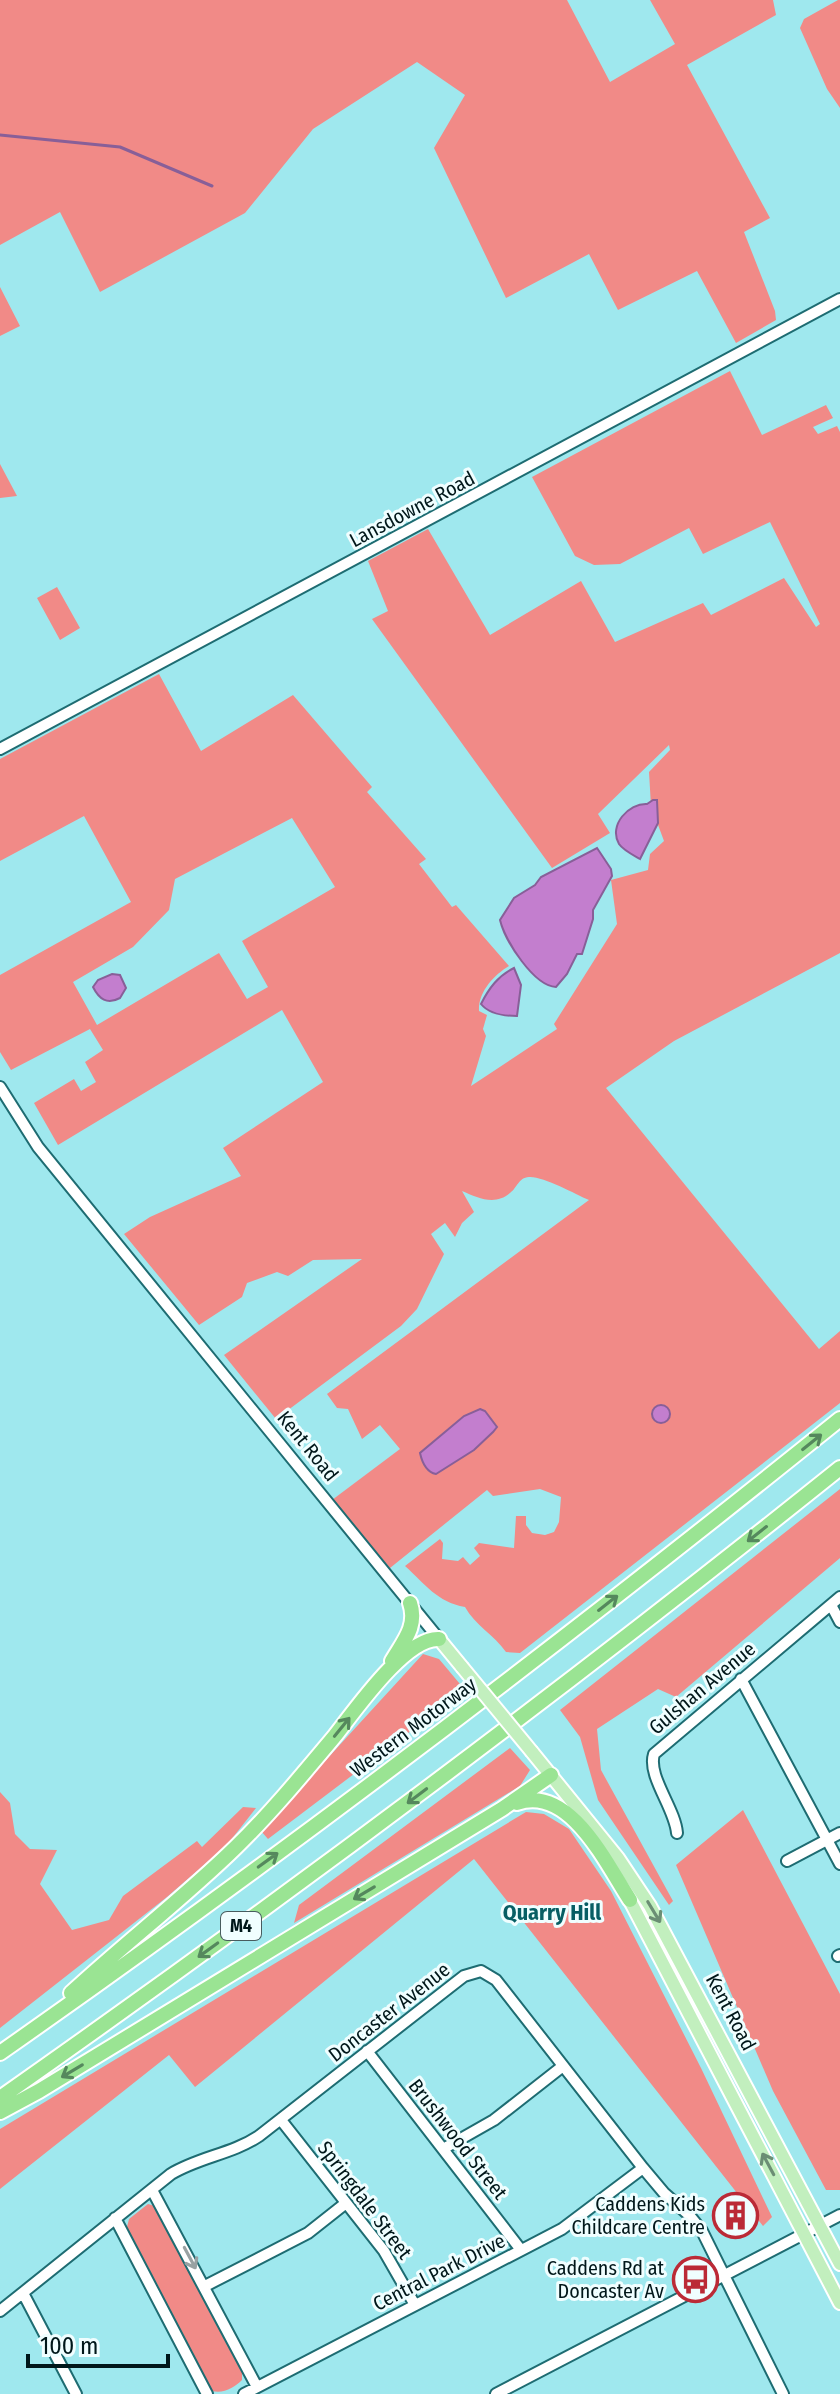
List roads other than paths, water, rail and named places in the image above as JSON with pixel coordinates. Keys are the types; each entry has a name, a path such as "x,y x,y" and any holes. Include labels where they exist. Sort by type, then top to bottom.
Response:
{"highway":[{"name":"Western Motorway","path":"0,2053 446,1727 583,1623 840,1419"},
{"name":"M4","path":"0,2098 163,1983 479,1749 840,1468"},
{"path":"381,1679 413,1625 410,1603"},
{"path":"20,2039 239,1844 303,1774 381,1679 420,1643 439,1639"},
{"path":"0,2112 502,1809 551,1775"},
{"path":"502,1809 535,1799 544,1799 559,1807 588,1836 630,1900"}],"main road":[{"name":"Kent Road","path":"439,1639 634,1881 667,1935 840,2264"},
{"name":"Kent Road","path":"592,1826 840,2303"}],"street":[{"name":"Lansdowne Road","path":"0,749 840,299"},
{"name":"Kent Road","path":"0,1087 38,1147 439,1639"},
{"name":"Gulshan Avenue","path":"677,1833 676,1821 653,1768 653,1756 840,1597"},
{"path":"831,1605 840,1622"},
{"path":"741,1679 840,1864"},
{"path":"787,1861 840,1833"},
{"name":"Doncaster Avenue","path":"0,2311 181,2168 243,2146 281,2120 464,1976 481,1971 496,1980 664,2193 698,2224 783,2394"},
{"name":"Brushwood Street","path":"367,2051 521,2250"},
{"path":"443,2149 494,2120 563,2066"},
{"name":"Springdale Street","path":"281,2120 390,2258 415,2305"},
{"name":"Central Park Drive","path":"253,2391 574,2221 643,2168"},
{"path":"152,2190 205,2286 253,2391"},
{"path":"205,2286 308,2233 346,2203"},
{"path":"496,2394 840,2215"},
{"path":"115,2218 207,2394"},
{"path":"23,2293 76,2394"}],"waterway":[{"path":"0,135 120,147 212,186"}],"place":[{"name":"Caddens Kids Childcare Centre","path":"736,2215"},
{"name":"Caddens Rd at Doncaster Av","path":"695,2279"}],"district":[{"name":"Quarry Hill","path":"552,1912"}]}
